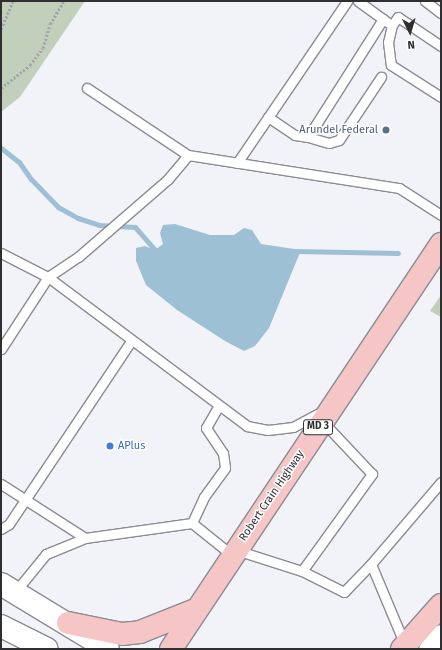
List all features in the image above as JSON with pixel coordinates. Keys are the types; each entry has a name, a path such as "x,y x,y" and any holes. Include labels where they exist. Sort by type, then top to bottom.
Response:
{"highway":[{"name":"Robert Crain Highway","path":"171,649 195,610 441,244"},
{"path":"404,647 441,605"},
{"path":"68,623 122,634 140,632 195,610"}],"street":[{"path":"8,588 68,623 108,649"},
{"path":"1,626 47,649"},
{"path":"428,649 441,634"}],"lane":[{"path":"237,163 347,1"},
{"path":"358,1 392,25"},
{"path":"425,1 441,13"},
{"path":"441,46 398,17 392,25 388,42 391,65 441,97"},
{"path":"308,137 383,19"},
{"path":"268,117 295,135 329,143 339,140 381,77"},
{"path":"86,88 188,155 399,188 441,215"},
{"path":"1,349 48,277 78,256 168,179 188,155"},
{"path":"1,253 48,277 218,407 247,426 268,430 293,427 327,414 372,474 302,571"},
{"path":"1,529 9,524 131,341"},
{"path":"192,523 204,497 225,468 223,453 206,428 218,407"},
{"path":"8,588 46,554 85,538 192,523 234,553 302,571 344,592 371,564 441,482"},
{"path":"1,484 85,538"},
{"path":"371,564 404,647"}],"path":[{"path":"1,29 13,1"},
{"path":"1,88 30,65 43,48 50,24 64,1"}],"green space":[{"path":"1,1 85,1 20,97 1,112"},
{"path":"441,295 441,317 430,311"}],"water":[{"path":"175,224 210,235 234,235 244,228 252,230 261,244 301,250 269,328 255,346 244,351 225,341 177,310 146,285 136,261 136,248 145,246 155,250 163,244 160,233 163,225"}],"waterway":[{"path":"1,148 19,162 31,179 58,207 78,218 99,225 135,227 155,250 162,252"},
{"path":"295,251 398,253"}],"place":[{"name":"Arundel Federal","path":"386,130"},
{"name":"APlus","path":"110,446"}]}
